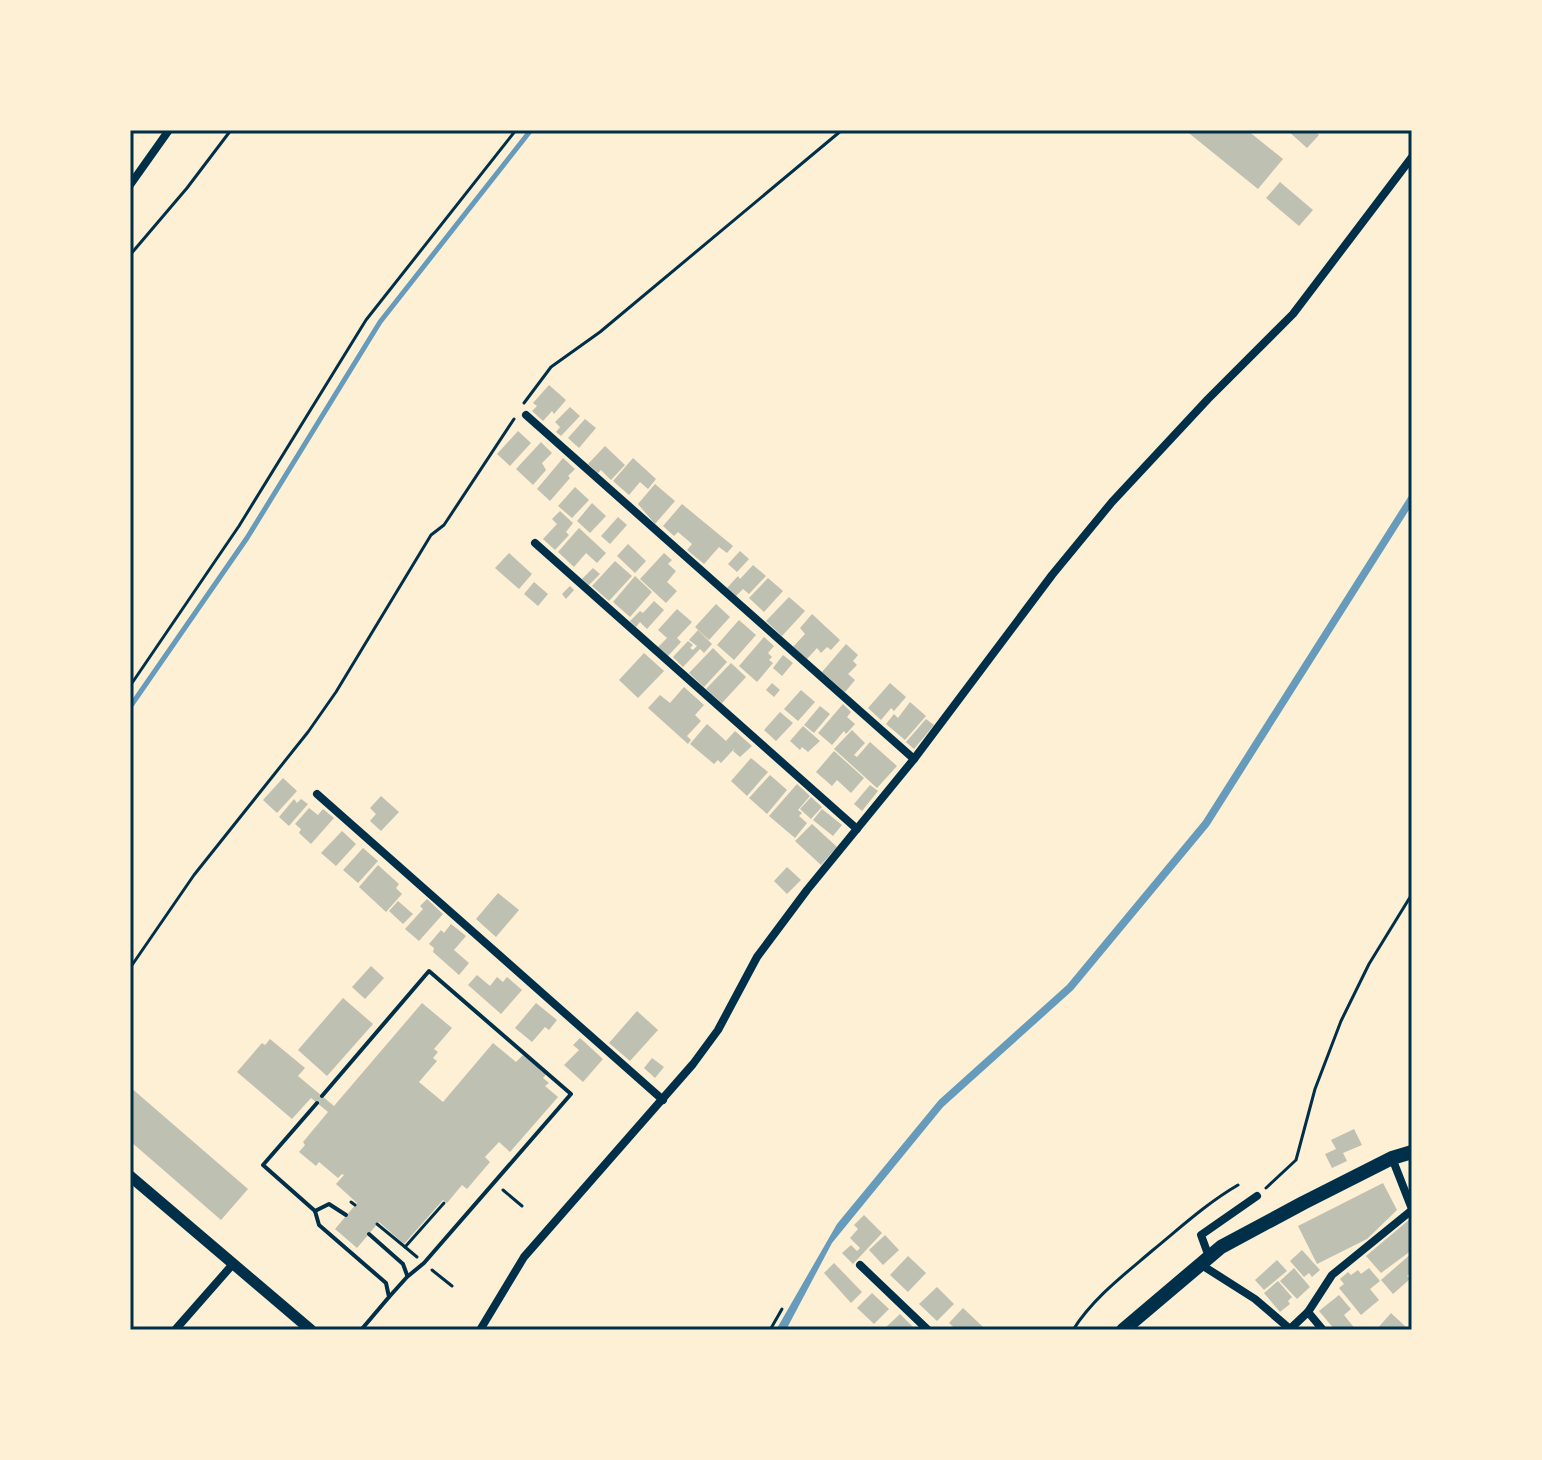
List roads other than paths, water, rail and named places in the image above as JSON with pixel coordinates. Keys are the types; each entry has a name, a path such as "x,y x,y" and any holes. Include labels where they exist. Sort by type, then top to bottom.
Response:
{"highway":[{"path":"1123,1330 1139,1324 1221,1247 1392,1158 1412,1152"}],"street":[{"path":"130,185 169,130"},
{"path":"480,1330 524,1257 663,1100 718,1030 757,957 914,759 1052,575 1102,514 1208,399 1293,314 1412,157"},
{"path":"526,415 914,759"},
{"path":"535,543 857,829"},
{"path":"317,794 663,1100"},
{"path":"1257,1196 1201,1235 1205,1261 1290,1329 1308,1312 1332,1275 1412,1209 1392,1158"},
{"path":"130,1176 311,1330"},
{"path":"175,1330 233,1264"},
{"path":"860,1265 928,1330"},
{"path":"1308,1312 1323,1330"}],"lane":[{"path":"322,1096 429,971 571,1094 424,1263 407,1277 361,1330"},
{"path":"317,1103 263,1165 315,1211 319,1225 386,1283 389,1297"},
{"path":"315,1211 329,1204 346,1215"},
{"path":"369,1234 403,1264 407,1277"}],"water":[{"path":"1412,491 1412,505 1209,826 1073,990 943,1107 832,1243 786,1330 776,1330 837,1224 939,1100 1067,985 1203,821"}],"waterway":[{"path":"130,707 247,538 380,322 531,130"}]}
